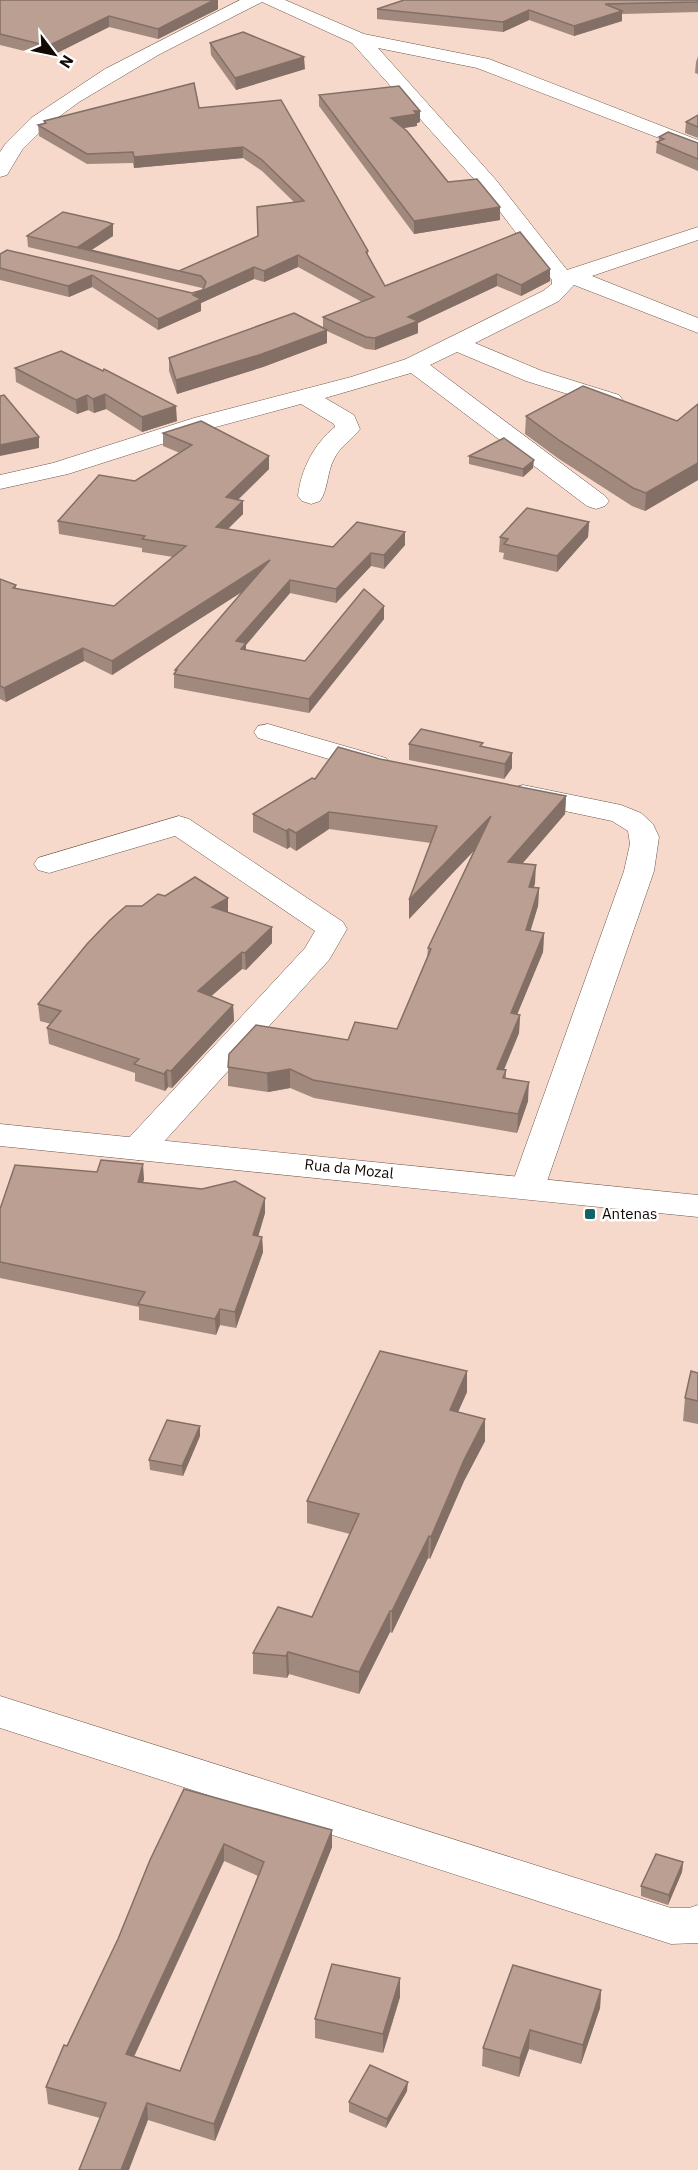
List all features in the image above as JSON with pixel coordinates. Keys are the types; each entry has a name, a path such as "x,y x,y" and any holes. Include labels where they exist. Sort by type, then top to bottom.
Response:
{"street":[{"path":"0,171 3,160 16,144 87,87 115,70 255,0"},
{"path":"270,0 359,39 482,63 698,147"},
{"path":"359,39 489,184 567,278 698,327"},
{"path":"0,482 59,469 203,423 414,364 459,344 551,296 563,286 567,278 698,233"},
{"path":"459,344 534,376 611,400"},
{"path":"414,364 596,501"},
{"path":"304,396 345,420 348,429 335,438 324,452 312,485 311,496"},
{"path":"268,732 328,751 402,770"},
{"path":"492,788 621,814 634,820 642,829 647,842 639,871 528,1187"},
{"path":"50,864 179,825 332,928 318,953 138,1149"},
{"name":"Rua da Mozal","path":"0,1135 698,1206"},
{"path":"0,1712 671,1926 694,1926 698,1923"}],"building":[{"path":"0,0 214,0 158,29 109,16 48,46 0,34"},
{"path":"404,0 698,0 698,2 605,4 622,11 574,26 529,10 503,22 377,9"},
{"path":"243,32 304,57 235,78 210,43"},
{"path":"194,83 199,108 281,100 368,251 366,252 385,286 520,232 550,269 521,285 497,274 408,317 418,321 375,338 366,337 323,317 374,297 298,255 264,271 254,267 193,295 201,299 158,319 92,275 68,286 0,268 0,254 7,250 192,293 203,290 206,282 201,276 179,271 258,236 257,207 304,201 262,160 243,147 134,157 133,152 87,154 38,125 46,123 44,121"},
{"path":"399,86 420,111 414,111 417,114 391,118 407,131 448,182 477,179 500,207 414,221 319,95"},
{"path":"698,115 698,127 686,122"},
{"path":"668,132 698,143 698,159 657,142 664,139 659,137"},
{"path":"63,212 107,222 113,224 78,247 172,269 27,236"},
{"path":"294,313 327,330 262,354 176,380 169,358"},
{"path":"61,351 103,371 104,369 176,406 142,417 105,394 93,399 87,395 76,400 15,368"},
{"path":"583,386 677,421 698,404 698,463 646,493 633,488 526,416"},
{"path":"4,395 39,437 0,445 0,396"},
{"path":"201,421 269,456 226,497 243,501 216,527 333,547 357,522 405,532 384,555 371,553 336,589 290,580 236,641 246,643 241,649 305,661 364,589 384,606 309,699 174,674 177,670 175,670 270,560 112,661 83,648 4,688 0,686 0,579 16,585 13,588 114,606 186,546 142,539 145,536 58,521 99,475 135,481 192,445 163,433"},
{"path":"504,438 534,460 523,469 469,456"},
{"path":"527,508 589,522 557,556 504,544 508,539 500,537"},
{"path":"421,729 483,743 480,746 512,753 505,764 409,744"},
{"path":"338,747 380,759 566,796 508,862 536,865 529,887 539,888 526,930 544,933 511,1013 520,1015 497,1069 506,1070 503,1078 529,1082 518,1114 313,1080 290,1069 267,1073 228,1067 229,1054 256,1025 348,1040 355,1022 397,1029 431,949 428,948 491,816 409,900 437,826 329,812 296,833 289,829 286,831 253,814 312,778 315,779"},
{"path":"195,877 228,898 212,907 272,927 245,953 242,952 198,991 233,1005 171,1071 167,1070 164,1074 134,1064 139,1059 47,1028 61,1011 38,1004 87,944 110,920 126,906 142,906 158,894 165,896"},
{"path":"101,1160 143,1164 138,1182 202,1189 235,1181 265,1198 253,1235 262,1237 235,1312 220,1309 215,1319 138,1304 145,1292 0,1262 0,1209 15,1165 97,1172"},
{"path":"380,1351 467,1371 450,1410 485,1419 464,1460 431,1537 429,1536 359,1672 288,1652 286,1656 253,1653 278,1607 312,1617 359,1514 307,1501"},
{"path":"691,1371 698,1373 698,1401 685,1398"},
{"path":"167,1420 200,1426 182,1466 149,1460"},
{"path":"184,1789 332,1830 214,2124 147,2103 121,2170 79,2170 106,2103 46,2087 64,2045 67,2046 118,1939 150,1860","holes":["224,1844 264,1862 180,2071 126,2054"]},
{"path":"656,1854 683,1862 669,1895 641,1886"},
{"path":"332,1964 400,1978 383,2034 315,2019"},
{"path":"513,1965 601,1990 583,2045 530,2030 520,2058 483,2048"},
{"path":"370,2065 408,2082 387,2119 349,2102"}],"place":[{"name":"Antenas","path":"590,1214"}]}
